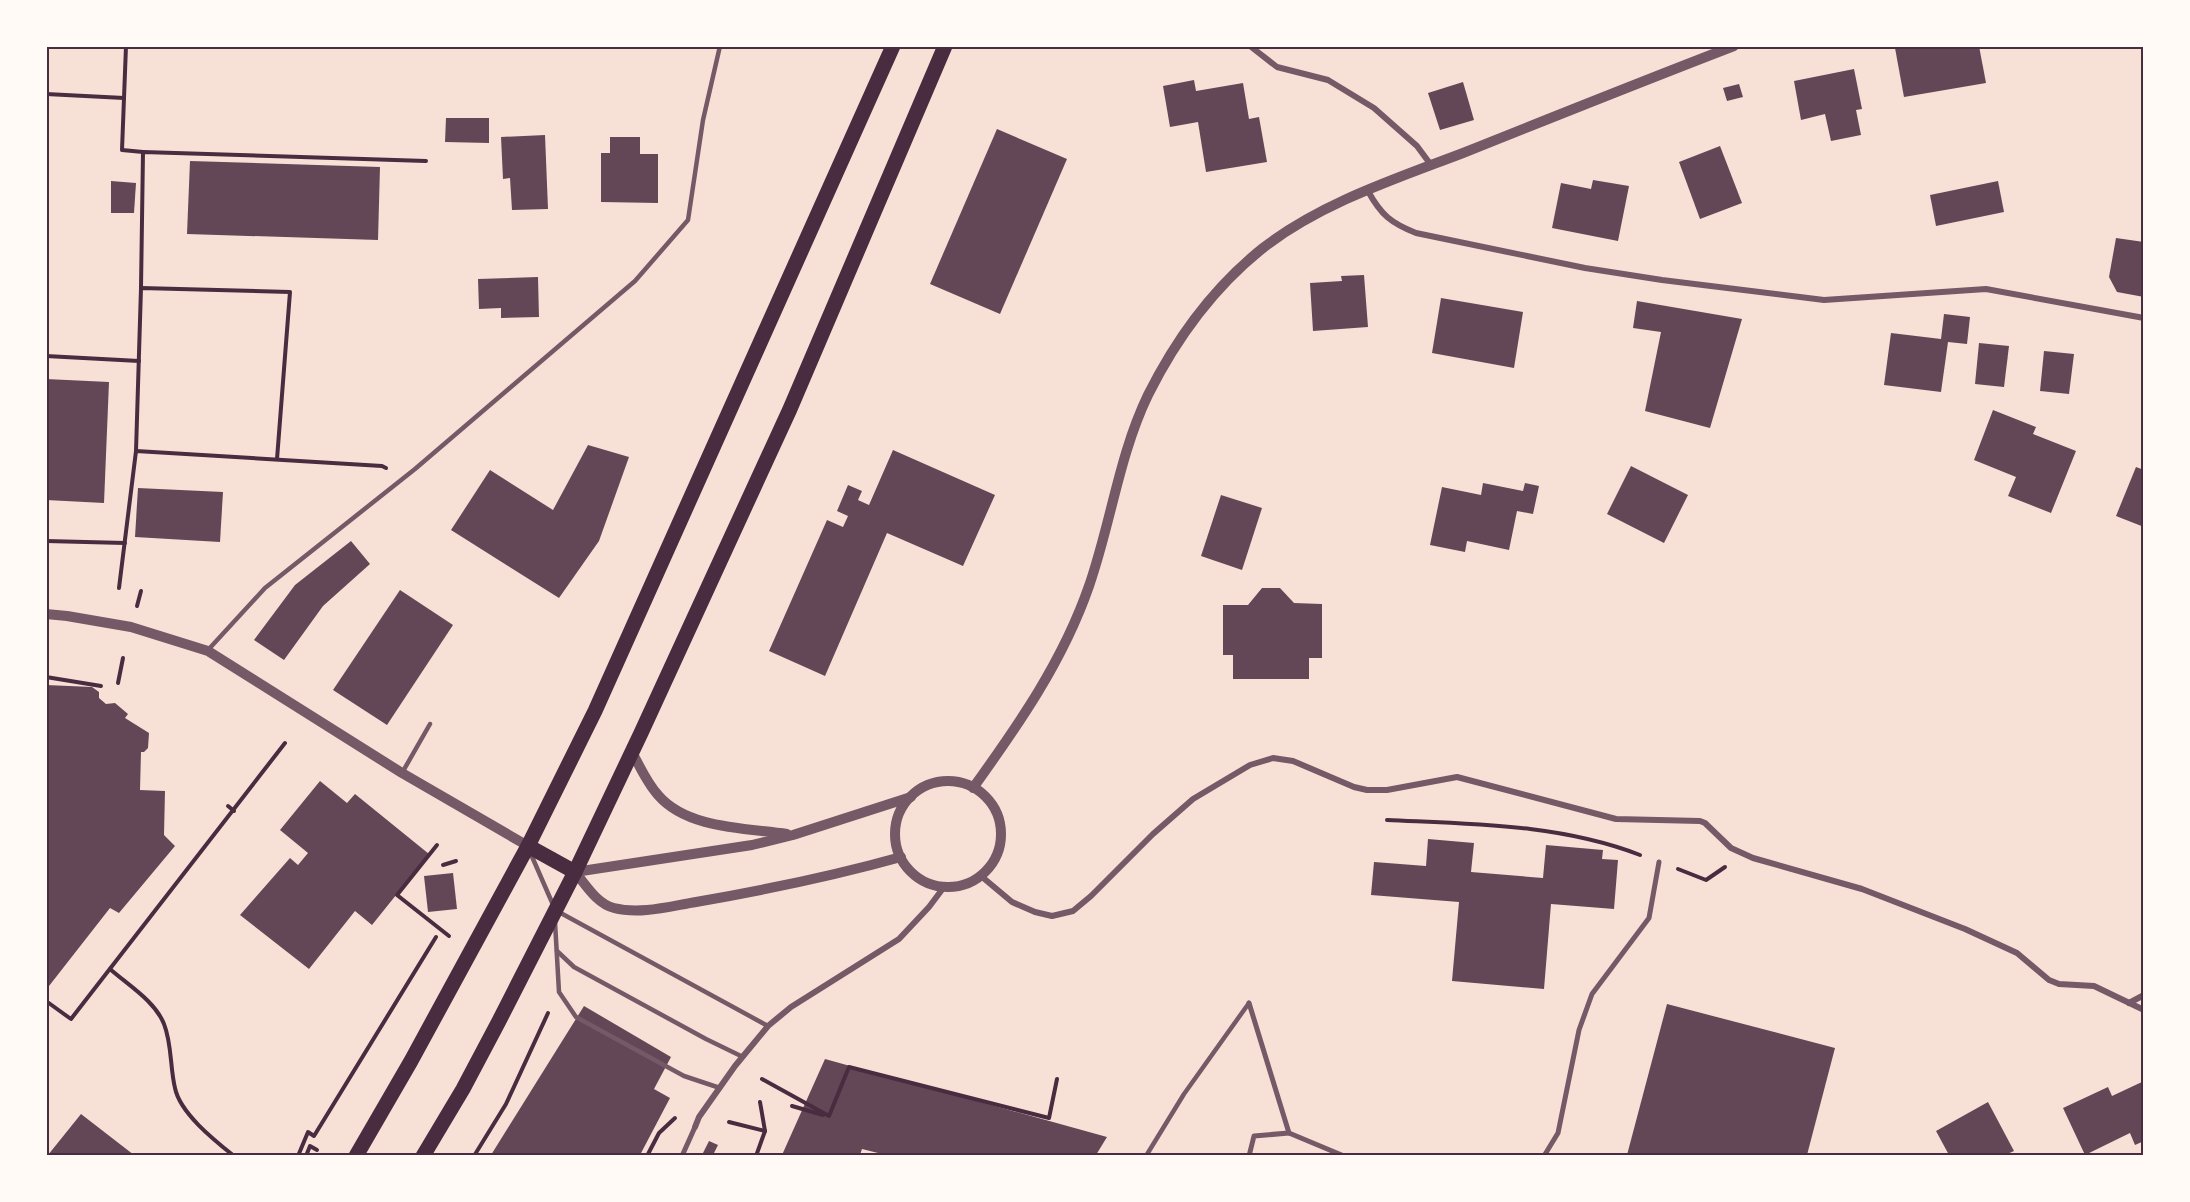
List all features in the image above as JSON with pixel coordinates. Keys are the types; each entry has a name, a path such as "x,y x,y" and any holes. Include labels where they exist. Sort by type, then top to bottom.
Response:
{"main road":[{"path":"356,1155 411,1061 528,846 607,684 893,46"},
{"path":"423,1155 463,1089 575,872 632,752 790,409 945,46"},
{"path":"528,846 575,872"}],"street":[{"path":"1250,46 1277,67 1328,80 1374,108 1417,146 1431,165"},
{"path":"973,788 1009,738 1047,678 1074,626 1090,584 1122,465 1147,397 1178,343 1203,308 1231,276 1264,248 1326,209 1431,165 1734,46"},
{"path":"1368,191 1379,211 1396,225 1416,233 1584,268 1824,300 1986,289 2144,318"},
{"path":"46,614 131,627 208,651 402,773 528,846"},
{"path":"632,752 651,788 678,813 704,822 793,835"},
{"path":"981,876 1012,902 1035,912 1052,916 1073,911 1193,799 1250,765 1273,758 1293,761 1344,783 1367,790 1387,790 1457,777 1616,819 1700,821 1731,848 1753,858 1872,893 1965,929 2017,953 2049,980 2059,984 2094,986 2144,1010"},
{"path":"575,872 624,863 712,852 793,835 911,796 940,782 963,783 991,802 1000,823 1000,846 996,858 981,876 970,883 944,887 923,881 914,874 901,857 897,846 897,825 904,805 911,796"},
{"path":"575,872 600,901 613,908 629,910 667,907 765,890 901,857"},
{"path":"1544,1155 1558,1133 1579,1029 1592,994 1650,918 1659,862"},
{"path":"682,1155 699,1117 768,1026 791,1007 899,939 944,887"},
{"path":"2128,1003 2144,995"},
{"path":"1249,1003 1288,1133"},
{"path":"1249,1155 1254,1136 1288,1133 1344,1155"}],"lane":[{"path":"208,651 265,588 404,477 635,281 688,220 703,120 720,46"},
{"path":"402,773 430,724"},
{"path":"528,846 555,909 559,992 576,1017 684,1076 721,1089"},
{"path":"555,909 768,1026"},
{"path":"557,951 574,967 743,1057"},
{"path":"1146,1155 1184,1094 1249,1003"}],"path":[{"path":"126,46 122,150 426,161"},
{"path":"46,94 124,98"},
{"path":"119,588 136,451 143,152"},
{"path":"141,288 290,292 277,459"},
{"path":"46,356 139,361"},
{"path":"136,451 382,466 404,477"},
{"path":"46,541 124,543"},
{"path":"118,683 123,658"},
{"path":"46,677 101,686"},
{"path":"46,1000 71,1019 285,743"},
{"path":"228,806 234,811"},
{"path":"1387,820 1500,825 1564,834 1618,847 1706,880 1726,866 1731,848"},
{"path":"437,845 397,895 449,936"},
{"path":"443,865 456,861"},
{"path":"298,1155 308,1132 314,1136 436,937"},
{"path":"110,969 150,1003 164,1024 175,1091 186,1112 219,1144 234,1155"},
{"path":"374,1039 381,1043"},
{"path":"829,1116 849,1067 1049,1118 1057,1079"},
{"path":"762,1079 829,1116"},
{"path":"756,1155 765,1131 760,1102"},
{"path":"474,1155 507,1104"},
{"path":"792,1106 829,1116"},
{"path":"647,1155 658,1132 680,1113"},
{"path":"729,1122 765,1131"},
{"path":"306,1155 310,1146 317,1150"}],"building":[{"path":"1903,46 1979,46 1986,83 1904,97 1895,48"},
{"path":"1854,69 1862,109 1856,110 1861,135 1831,141 1825,114 1801,120 1794,81"},
{"path":"1194,80 1196,91 1243,83 1249,119 1259,117 1267,162 1206,172 1198,122 1170,127 1163,86"},
{"path":"1463,82 1474,120 1440,130 1428,93"},
{"path":"1739,84 1743,97 1727,101 1723,88"},
{"path":"446,118 489,118 489,143 445,142"},
{"path":"997,129 1067,159 1000,314 930,284"},
{"path":"545,135 548,209 512,210 510,178 503,179 501,137"},
{"path":"610,137 640,137 640,154 658,154 658,203 601,202 601,153 610,153"},
{"path":"1720,146 1742,203 1700,219 1679,162"},
{"path":"190,161 380,167 378,240 187,234"},
{"path":"1593,180 1629,186 1618,241 1552,228 1561,183 1591,189"},
{"path":"111,181 136,183 134,213 111,213"},
{"path":"1998,181 2004,212 1936,226 1930,195"},
{"path":"2116,238 2144,242 2144,297 2117,292 2109,277"},
{"path":"1364,275 1368,327 1313,331 1310,283 1342,281 1341,276"},
{"path":"538,277 539,317 501,318 501,308 479,309 478,279"},
{"path":"1441,298 1523,312 1514,368 1432,353"},
{"path":"1637,301 1742,319 1710,428 1645,411 1661,332 1633,328"},
{"path":"1944,314 1970,317 1967,344 1948,342 1941,392 1884,385 1891,333 1941,339"},
{"path":"1979,343 2009,346 2004,387 1975,384"},
{"path":"2044,351 2074,354 2069,394 2040,391"},
{"path":"46,379 109,382 104,503 46,500"},
{"path":"1993,410 2036,427 2033,434 2076,451 2051,513 2008,496 2016,477 1974,460"},
{"path":"588,445 629,457 599,541 559,598 451,530 490,470 553,510"},
{"path":"893,450 995,495 963,566 887,533 825,676 769,651 827,520 843,527 848,516 837,511 848,485 862,491 858,500 869,505"},
{"path":"1631,466 1688,495 1664,543 1607,514"},
{"path":"2136,467 2144,470 2144,527 2116,516"},
{"path":"1483,483 1523,491 1525,483 1539,486 1533,514 1517,511 1509,550 1467,541 1465,552 1430,545 1442,487 1481,495"},
{"path":"138,488 223,492 220,542 135,537"},
{"path":"1221,495 1262,508 1242,570 1201,556"},
{"path":"351,541 370,564 323,606 284,660 254,640 295,585"},
{"path":"1262,588 1280,588 1294,603 1322,604 1322,658 1309,658 1309,679 1233,679 1233,655 1223,655 1223,605 1248,605"},
{"path":"400,590 453,625 387,725 333,690"},
{"path":"46,685 92,687 99,692 99,698 106,704 115,703 128,714 125,718 149,733 148,748 141,752 140,790 165,791 164,835 175,846 119,913 110,908 49,986 46,984"},
{"path":"320,781 347,803 355,794 429,854 372,925 355,911 309,969 240,915 290,858 298,865 308,853 280,830"},
{"path":"1428,839 1474,843 1471,872 1543,878 1546,845 1603,850 1602,859 1618,860 1614,909 1551,904 1544,989 1452,981 1459,902 1371,895 1374,862 1426,866"},
{"path":"453,873 457,909 428,912 424,876"},
{"path":"1667,1004 1835,1048 1807,1155 1627,1155"},
{"path":"584,1006 671,1057 654,1089 670,1098 640,1155 491,1155"},
{"path":"825,1059 1107,1137 1096,1155 886,1155 862,1149 860,1155 782,1155"},
{"path":"2144,1081 2144,1141 2135,1145 2130,1133 2085,1155 2063,1108 2108,1087 2112,1096"},
{"path":"1988,1102 2014,1151 2005,1155 1949,1155 1936,1131"},
{"path":"81,1114 134,1155 48,1155"},
{"path":"709,1141 718,1145 713,1155 702,1155"}]}
